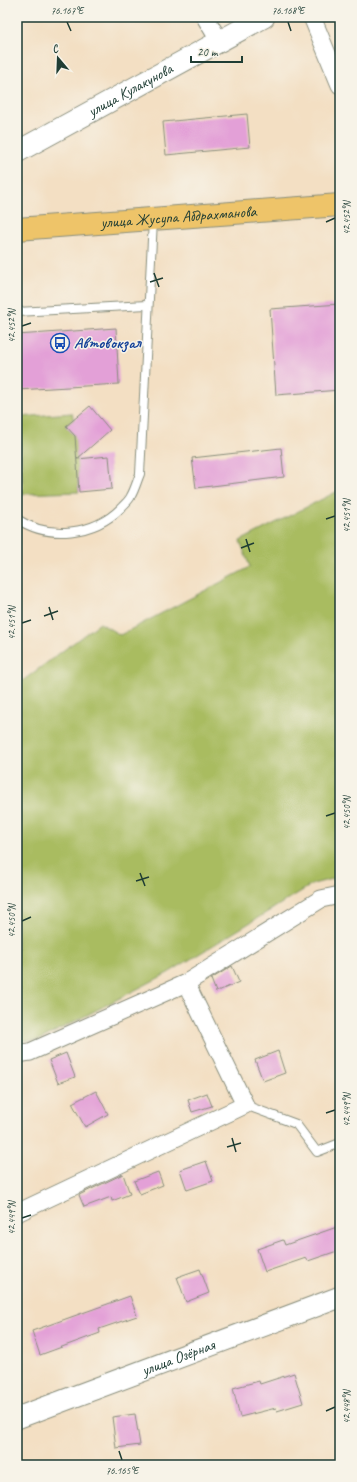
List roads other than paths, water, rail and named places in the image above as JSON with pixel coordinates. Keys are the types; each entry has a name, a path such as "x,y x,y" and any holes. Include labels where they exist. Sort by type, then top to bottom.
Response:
{"highway":[{"name":"улица Жусупа Абдрахманова","path":"17,229 340,206"}],"street":[{"path":"205,17 220,42"},
{"name":"улица Кулакунова","path":"17,152 264,17"},
{"path":"312,17 340,84"},
{"path":"17,1054 30,1052 186,983 321,899 340,896"},
{"path":"17,1213 245,1105 186,983"},
{"name":"улица Озёрная","path":"17,1418 340,1297"}],"lane":[{"path":"17,519 41,530 66,533 91,528 113,516 130,498 140,474 147,305 153,220"},
{"path":"17,312 147,305"},
{"path":"245,1105 296,1124 317,1152 340,1143"}],"place":[{"name":"Автовокзал","path":"60,343"}]}
